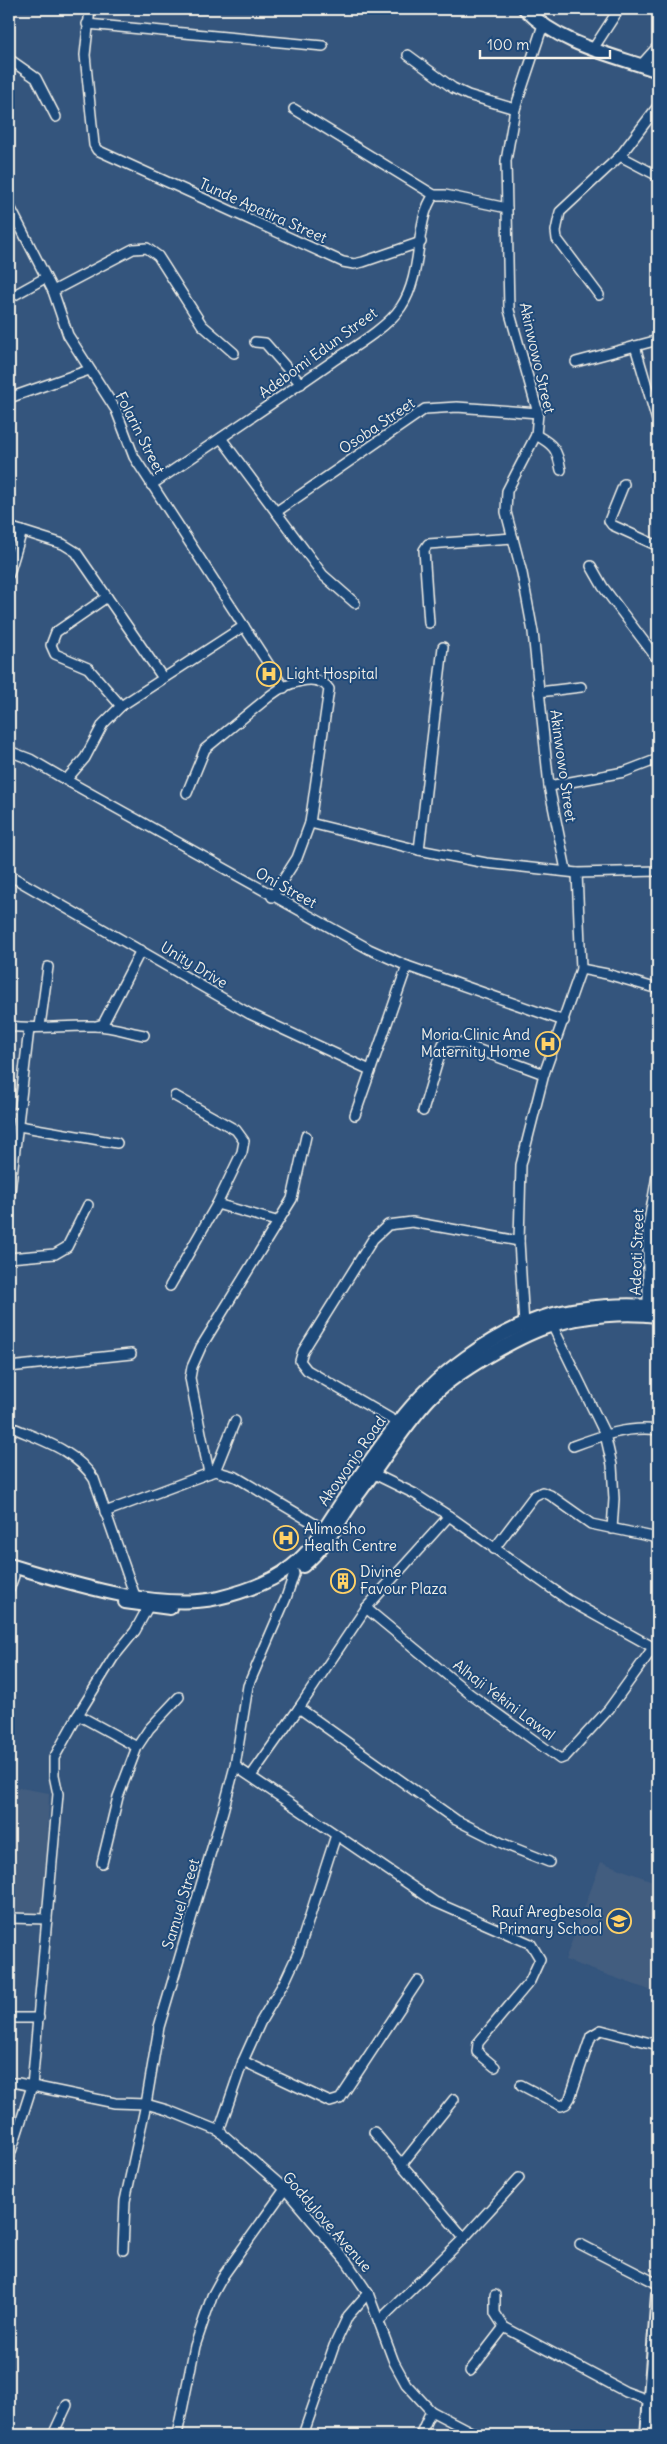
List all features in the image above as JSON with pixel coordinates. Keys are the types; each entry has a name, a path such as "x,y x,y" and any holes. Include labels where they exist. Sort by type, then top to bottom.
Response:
{"main road":[{"path":"525,9 543,25 593,49 658,71"},
{"name":"Akowonjo Road","path":"11,1572 148,1607 169,1608 216,1605 270,1588 315,1556 331,1537 361,1489 398,1423 423,1392 453,1368 483,1347 524,1325 560,1313 587,1309 653,1307"},
{"name":"Akowonjo Road","path":"11,1572 135,1596 180,1602 216,1598 269,1581 293,1570 413,1418 451,1380 475,1363 552,1325 596,1317 658,1316"},
{"path":"647,2435 654,2395 658,2294"}],"street":[{"path":"90,9 87,24 323,46"},
{"path":"593,49 619,9"},
{"name":"Tunde Apatira Street","path":"87,24 85,55 94,145 97,150 343,262 354,264 363,262 421,242"},
{"name":"Akinwowo Street","path":"543,25 515,109 506,161 509,310 538,413 536,435 507,491 506,512 534,632 549,786 566,870"},
{"path":"641,65 658,46"},
{"path":"408,55 453,88 468,95 515,109"},
{"path":"9,59 36,78 56,117"},
{"path":"599,296 557,239 557,222 560,212 620,156 658,106"},
{"path":"294,108 434,195 446,194 507,208"},
{"path":"620,156 658,176"},
{"name":"Adebomi Edun Street","path":"151,484 301,384 363,340 400,309 410,290 418,264 427,208 434,195"},
{"name":"Folarin Street","path":"9,205 45,278 54,291 68,335 116,410 134,457 284,688"},
{"path":"54,291 133,249 147,248 158,256 202,325 234,353"},
{"path":"9,298 45,278"},
{"path":"576,362 658,340"},
{"path":"255,342 265,343 301,384"},
{"path":"635,346 658,424"},
{"path":"9,398 89,370"},
{"name":"Osoba Street","path":"276,512 425,409 457,407 538,413"},
{"path":"536,435 552,444 557,453 561,470"},
{"path":"221,438 323,574 355,603"},
{"path":"624,484 609,521 612,525 658,546"},
{"path":"9,526 63,544 76,552 163,678"},
{"path":"9,574 22,530"},
{"path":"429,623 424,550 428,544 513,538"},
{"path":"591,566 603,587 658,660"},
{"path":"107,597 56,632 51,645 55,654 88,668 121,706"},
{"path":"66,780 85,758 103,724 121,706 244,626"},
{"path":"419,850 443,647"},
{"path":"187,793 205,749 277,691 311,679 321,681 329,690 310,823 297,858 272,897"},
{"path":"539,692 581,687"},
{"name":"Oni Street","path":"10,754 37,762 272,897 369,949 407,966 564,1021"},
{"path":"549,786 617,774 658,759"},
{"path":"310,823 419,850 486,863 566,870 577,873 658,871"},
{"path":"524,1325 519,1241 521,1165 544,1074 581,969 577,873"},
{"name":"Unity Drive","path":"9,875 250,1014 370,1070"},
{"path":"96,1026 103,1024 141,950"},
{"path":"355,1115 407,966"},
{"path":"40,1026 48,968"},
{"path":"581,969 607,974 658,989"},
{"path":"9,1026 29,1029 40,1026 96,1026 144,1035"},
{"path":"9,1200 29,1029"},
{"path":"423,1111 442,1044 446,1041 460,1043 544,1074"},
{"path":"170,1286 217,1204 242,1152 244,1141 236,1130 175,1096"},
{"path":"19,1126 117,1143"},
{"path":"212,1472 190,1378 192,1367 201,1347 276,1221 292,1199 306,1136"},
{"name":"Adeoti Street","path":"653,1307 648,1227 658,1170"},
{"path":"217,1204 276,1221"},
{"path":"9,1258 56,1254 67,1248 88,1205"},
{"path":"398,1423 307,1370 300,1361 306,1344 373,1239 388,1225 412,1222 519,1241"},
{"path":"552,1325 605,1434 612,1473 614,1499 612,1529"},
{"path":"9,1367 131,1354"},
{"path":"212,1472 234,1421"},
{"path":"9,1426 71,1454 85,1465 94,1479 135,1596"},
{"path":"573,1446 605,1434 645,1428 658,1430"},
{"path":"106,1512 212,1472 236,1477 324,1530"},
{"path":"370,1472 414,1494 449,1516 568,1600 656,1649"},
{"path":"494,1549 534,1496 542,1492 550,1494 591,1524 658,1538"},
{"path":"251,1776 366,1608 449,1516"},
{"name":"Samuel Street","path":"123,2250 125,2201 146,2104 159,2027 235,1766 248,1686 293,1570"},
{"path":"9,1590 11,1572"},
{"path":"9,2158 32,2086 58,1794 54,1775 54,1758 78,1714 113,1658 135,1631 148,1607"},
{"name":"Alhaji Yekini Lawal","path":"366,1608 470,1694 560,1759 565,1757 609,1709 656,1649"},
{"path":"102,1864 118,1797 137,1747 150,1729 179,1697"},
{"path":"299,1708 456,1820 549,1862"},
{"path":"78,1714 137,1747"},
{"path":"235,1766 435,1902 531,1944 540,1959 530,1980 478,2043 477,2052 495,2068"},
{"path":"219,2131 243,2061 261,2021 286,1979 298,1953 336,1835"},
{"path":"9,1918 47,1919"},
{"path":"243,2061 330,2102 340,2099 418,1981"},
{"path":"9,2018 39,2018"},
{"path":"521,2085 561,2106 566,2104 570,2098 591,2036 596,2032 601,2030 658,2045"},
{"name":"Goddylove Avenue","path":"9,2083 115,2102 146,2104 219,2131 285,2189 346,2262 368,2293 394,2362 406,2384 431,2411 477,2435"},
{"path":"402,2164 454,2099"},
{"path":"374,2132 464,2238"},
{"path":"379,2321 464,2238 519,2178"},
{"path":"177,2435 195,2346 212,2296 223,2276 285,2189"},
{"path":"580,2244 658,2284"},
{"path":"303,2435 334,2346 348,2316 368,2293"},
{"path":"495,2295 495,2313 504,2328 626,2392 654,2395"},
{"path":"470,2371 504,2328"},
{"path":"54,2435 67,2405"},
{"path":"420,2435 431,2411"}],"shaded area":[{"path":"9,1786 49,1793 45,1917 9,1916"},
{"name":"Rauf Aregbesola Primary School","path":"601,1862 658,1883 658,1993 565,1960"}],"place":[{"name":"Light Hospital","path":"269,674"},
{"name":"Moria Clinic And Maternity Home","path":"548,1044"},
{"name":"Alimosho Health Centre","path":"286,1538"},
{"name":"Divine Favour Plaza","path":"343,1581"},
{"name":"Rauf Aregbesola Primary School","path":"619,1921"}]}
